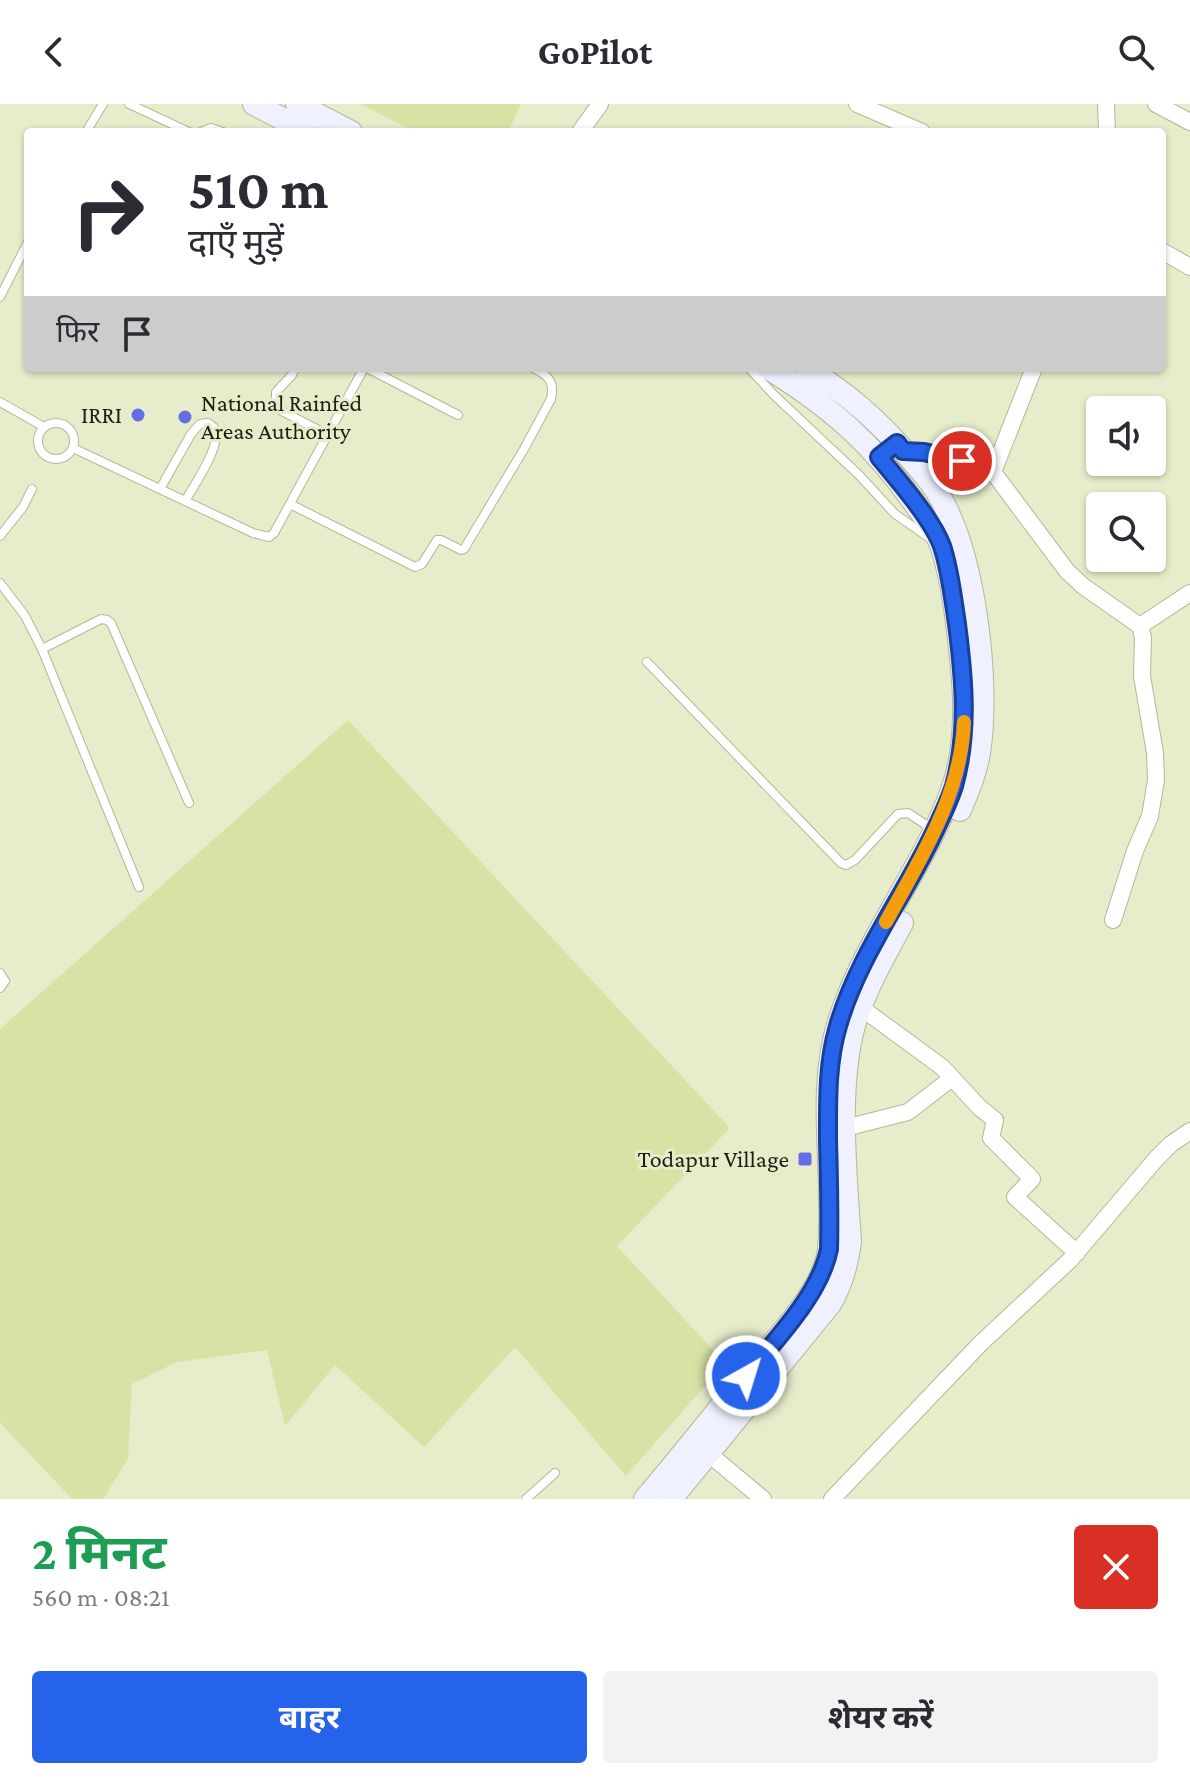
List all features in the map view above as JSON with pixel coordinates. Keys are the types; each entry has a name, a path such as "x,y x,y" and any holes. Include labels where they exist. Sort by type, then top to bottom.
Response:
{"street":[{"path":"254,104 300,128"},
{"path":"297,104 343,128"},
{"path":"583,128 600,104"},
{"path":"857,104 913,128"},
{"path":"1106,104 1107,128"},
{"path":"1156,104 1190,122"},
{"path":"1166,253 1190,267"},
{"path":"671,1499 821,1276 829,1249 828,1090 836,1033 862,966 935,830 953,788 960,762 964,711 959,644 942,546 902,485 879,457 839,417 774,372"},
{"path":"645,1499 700,1455 830,1304 842,1280 850,1242 845,1083 850,1042 860,1007 963,804 975,769 981,734 977,625 965,560 951,517 936,489 900,447 860,406 812,372"},
{"path":"993,472 1032,372"},
{"path":"879,457 900,447 979,465 993,472 1067,571 1140,626 1143,637 1142,676 1156,780 1150,816 1135,851 1113,920"},
{"path":"1140,626 1190,593"},
{"path":"860,1007 942,1067 995,1120 991,1138 1032,1179 1015,1197 1077,1253"},
{"path":"845,1128 908,1112 952,1078"},
{"path":"832,1499 981,1343 1077,1253 1156,1159 1190,1131"},
{"path":"700,1455 763,1499"}],"lane":[{"path":"88,128 103,104"},
{"path":"129,104 180,128"},
{"path":"0,297 24,250"},
{"path":"293,372 276,392 276,408 328,435"},
{"path":"73,448 253,533 269,537 274,533 361,372"},
{"path":"369,372 458,415"},
{"path":"290,504 415,567 422,564 437,540 464,549 551,399 552,382 540,372"},
{"path":"753,372 895,514 942,546"},
{"path":"0,402 44,427"},
{"path":"55,422 67,426 74,436 73,448 65,457 54,459 44,454 38,444 44,427 55,422"},
{"path":"160,489 191,434 200,424 208,423 214,427 216,434 213,449 185,501"},
{"path":"0,536 23,507 32,489"},
{"path":"0,583 25,616 42,649 139,887"},
{"path":"42,649 101,619 111,623 189,803"},
{"path":"647,662 841,863 846,865 855,860 903,812 935,830"},
{"path":"0,973 5,981 0,988"},
{"path":"526,1499 555,1473"}],"green space":[{"path":"360,104 521,104 510,128 407,128"},
{"path":"348,720 730,1128 617,1246 725,1363 626,1476 515,1347 424,1447 335,1365 285,1426 267,1350 177,1362 132,1384 128,1459 103,1499 72,1499 0,1423 0,1029"}],"slow traffic":[{"path":"886,922 943,814 960,762 964,722"}],"place":[{"name":"IRRI","path":"138,415"},
{"name":"National Rainfed Areas Authority","path":"185,417"},
{"name":"Todapur Village","path":"805,1159"}],"route":[{"path":"746,1376 804,1303 825,1267 829,1249 829,1072 838,1025 862,966 943,814 960,762 964,732 962,665 942,546 902,485 879,457 897,443 903,451 924,452 962,461"}]}
